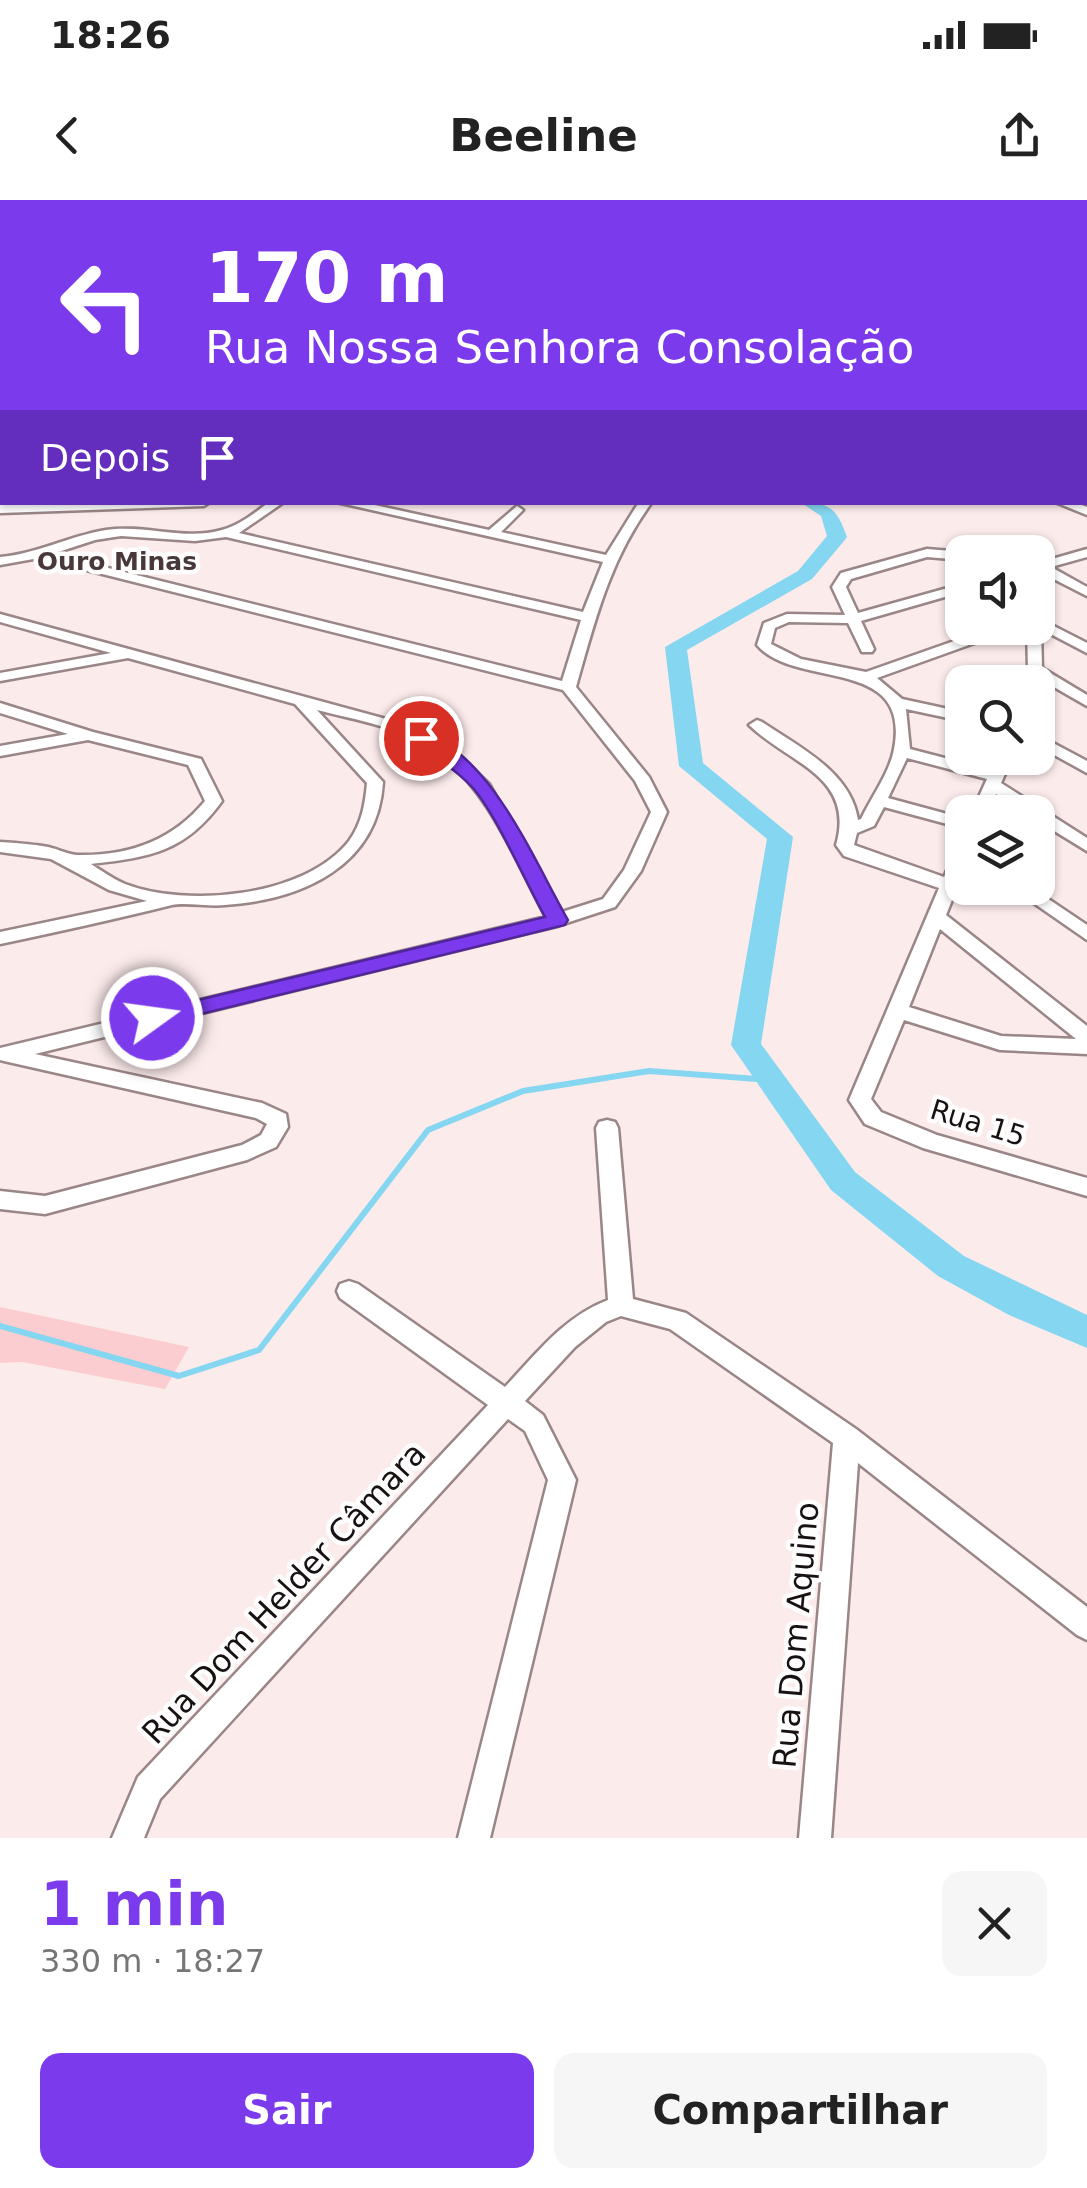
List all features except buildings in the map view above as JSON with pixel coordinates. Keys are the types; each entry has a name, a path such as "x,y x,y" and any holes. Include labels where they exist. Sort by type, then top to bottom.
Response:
{"street":[{"path":"92,505 100,507"},
{"path":"0,509 142,505"},
{"path":"228,534 273,505"},
{"path":"356,505 611,560"},
{"path":"388,512 397,505"},
{"path":"568,687 611,560 632,518 643,505"},
{"path":"492,534 518,510"},
{"path":"0,561 44,556 100,534 186,538 228,534 590,618"},
{"path":"867,649 839,588 846,576 927,553 945,555"},
{"path":"1055,562 1087,553"},
{"path":"2,1054 557,920 609,903 632,871 659,812 642,780 568,687 44,556"},
{"path":"1055,575 1087,592"},
{"path":"945,593 851,620 776,620 769,626 764,645 770,654 783,660 868,677 898,702 945,712"},
{"path":"0,618 402,728 440,747 483,786 557,920"},
{"path":"1055,634 1087,648"},
{"path":"868,677 956,645"},
{"path":"0,677 130,653"},
{"path":"1055,686 1087,701"},
{"path":"0,938 172,901 272,895 311,878 350,849 372,814 375,782 301,700"},
{"path":"849,837 868,822 902,752 898,702"},
{"path":"0,708 86,736 195,762 214,802 194,829 164,848 72,861"},
{"path":"757,725 832,778 849,809 849,837 856,854 945,883"},
{"path":"0,751 86,736"},
{"path":"1055,750 1087,768"},
{"path":"902,752 994,780 1014,795"},
{"path":"987,795 996,775"},
{"path":"878,800 945,819"},
{"path":"1055,825 1087,846"},
{"path":"0,847 42,850 72,861 118,888 172,901"},
{"path":"945,897 899,1011 1000,1042 1087,1047"},
{"path":"1045,905 1087,934"},
{"path":"937,917 1087,1037"},
{"name":"Rua 15","path":"899,1011 860,1100 873,1118 931,1142 1087,1187"},
{"path":"0,1200 17,1205 45,1205 246,1152 270,1141 277,1132 278,1120 262,1111 2,1054"},
{"path":"607,1128 621,1306 677,1320 847,1438 1087,1625"},
{"path":"349,1291 534,1423 562,1480 474,1838"},
{"name":"Rua Dom Helder Câmara","path":"128,1838 149,1788 566,1339 597,1315 621,1306"},
{"name":"Rua Dom Aquino","path":"815,1838 847,1438"}],"shaded area":[{"path":"0,1307 189,1347 165,1389 22,1362 0,1363"}],"waterway":[{"path":"814,505 829,513 837,537 805,575 676,647 691,766 780,837 746,1045 843,1181 951,1266 1022,1304 1087,1332"},
{"path":"0,1326 179,1376 259,1350 428,1130 523,1091 649,1071 772,1080"}],"district":[{"name":"Ouro Minas","path":"117,561"}],"route":[{"path":"152,1018 557,920 483,786 440,747 421,738"}]}
